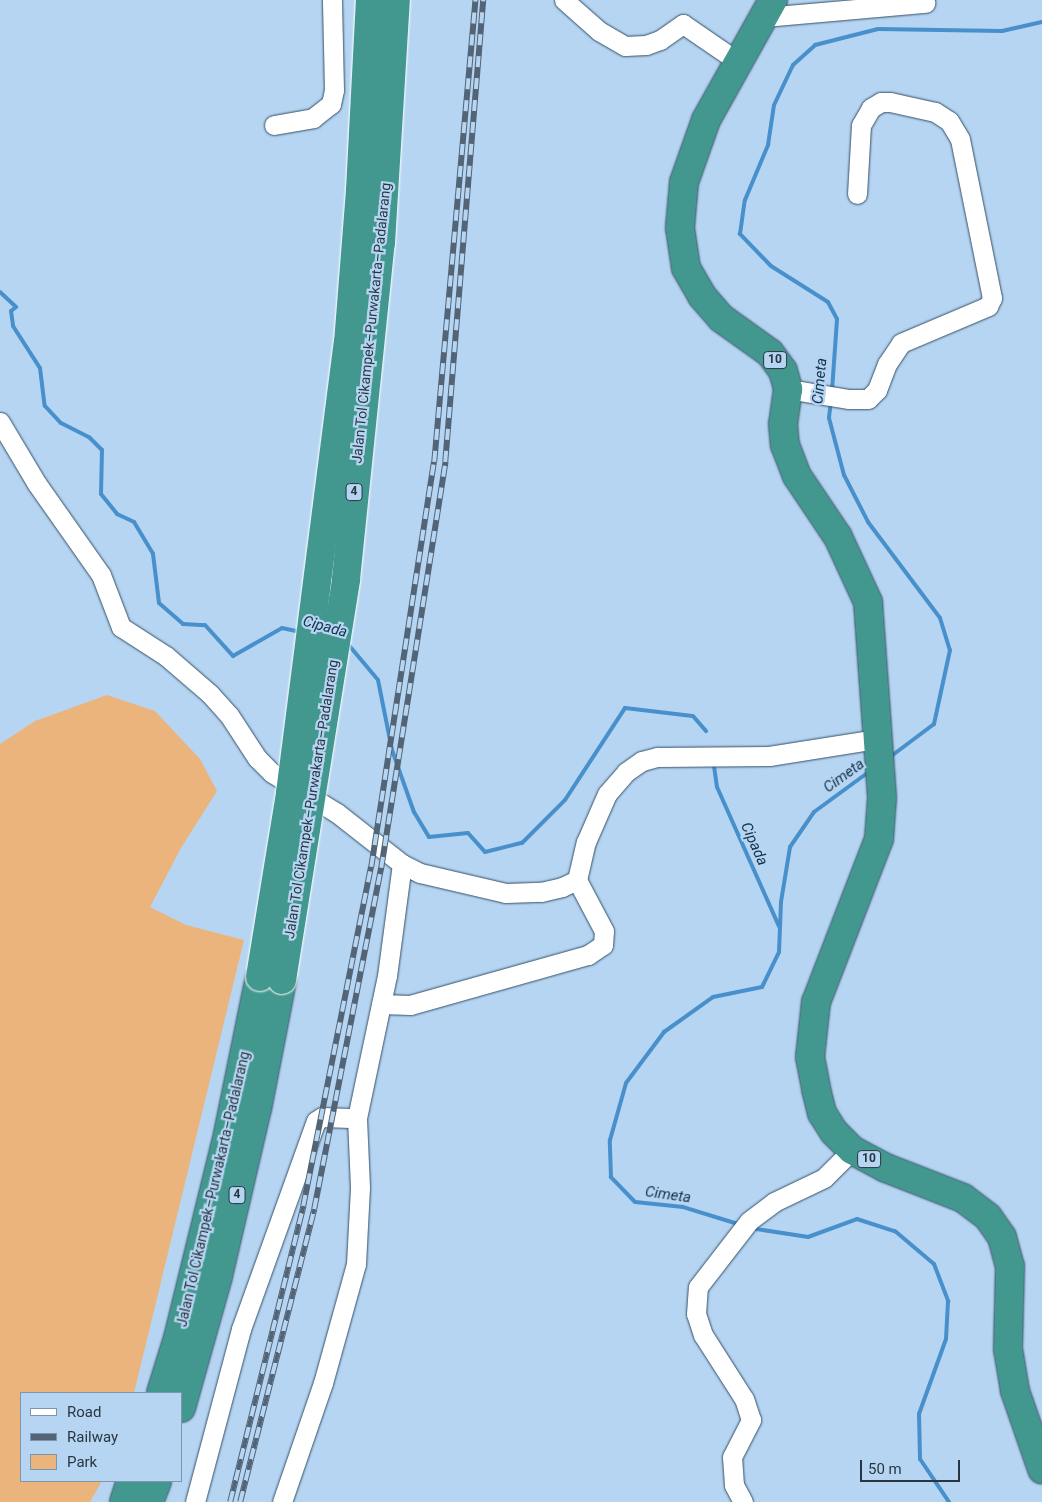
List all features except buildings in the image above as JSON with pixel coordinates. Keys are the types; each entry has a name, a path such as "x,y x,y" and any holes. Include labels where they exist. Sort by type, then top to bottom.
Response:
{"highway":[{"name":"Jalan Tol Cikampek–Purwakarta–Padalarang","path":"161,1392 178,1338 228,1134 271,979 290,793 348,343 370,0"},
{"name":"Jalan Tol Cikampek–Purwakarta–Padalarang","path":"182,1404 220,1267 271,979 346,579 381,243 396,0"},
{"name":"10","path":"768,9 737,60 706,120 684,182 680,228 683,257 702,296 720,318 770,354 799,391 783,424 785,444 794,468 838,537 868,602 882,798 879,839 816,1002 811,1030 810,1057 822,1113 834,1132 852,1150 886,1168 963,1198 988,1217 1002,1237 1010,1266 1008,1349 1015,1391 1042,1469"},
{"path":"124,1502 132,1482"},
{"path":"149,1502 157,1482"}],"street":[{"path":"274,124 313,118 331,104 334,90 332,0"},
{"path":"564,0 599,31 625,46 660,40 683,24 737,60"},
{"path":"768,9 925,2"},
{"path":"799,391 849,399 868,399 877,390 887,364 901,343 988,306 993,290 960,139 949,121 935,112 890,102 881,102 871,108 861,126 857,194"},
{"path":"0,422 37,484 101,575 121,628 166,656 210,694 229,715 257,758 272,773 357,826 402,864 448,882 506,893 541,892 577,880"},
{"path":"381,1004 410,1005 588,955 602,945 604,931 577,880 586,842 599,809 626,772 656,757 770,756 877,747"},
{"path":"282,1502 323,1383 356,1264 360,1187 357,1118 381,1004 402,864"},
{"path":"195,1502 241,1329 316,1122 322,1117 357,1118"},
{"path":"743,1502 734,1485 732,1457 751,1420 744,1399 703,1336 696,1314 698,1287 744,1228 774,1202 824,1178 852,1150"}],"green space":[{"path":"107,695 155,711 200,759 217,791 181,848 150,907 186,925 244,940 134,1392 20,1392 20,1482 101,1482 90,1502 0,1502 0,744 35,721"}],"waterway":[{"name":"Cimeta","path":"832,391 837,319 828,302 771,266 740,234 745,200 768,145 774,105 793,65 815,45 878,29 1002,31 1042,22"},
{"name":"Cipada","path":"0,292 16,307 11,311 13,326 40,368 45,406 61,423 89,437 102,450 101,494 117,514 134,522 153,554 159,603 183,624 205,625 233,656 282,628 301,632"},
{"name":"Cimeta","path":"831,401 829,418 844,475 868,522 940,618 950,650 934,724 890,757"},
{"name":"Cipada","path":"347,643 378,680 392,750 414,812 429,837 468,833 485,852 522,843 565,800 625,708 693,716 706,731"},
{"name":"Cipada","path":"714,766 717,787 779,926"},
{"name":"Cimeta","path":"738,1224 683,1207 635,1202 611,1177 610,1140 626,1083 664,1032 713,997 762,987 779,952 781,902 790,847 814,812 870,771"},
{"name":"Cimeta","path":"750,1228 808,1237 857,1219 895,1231 934,1264 948,1301 946,1339 919,1414 920,1459 949,1502"}],"railway":[{"path":"230,1502 303,1206 371,867 434,462 475,0"},
{"path":"240,1502 314,1209 381,868 445,462 483,0"}]}
